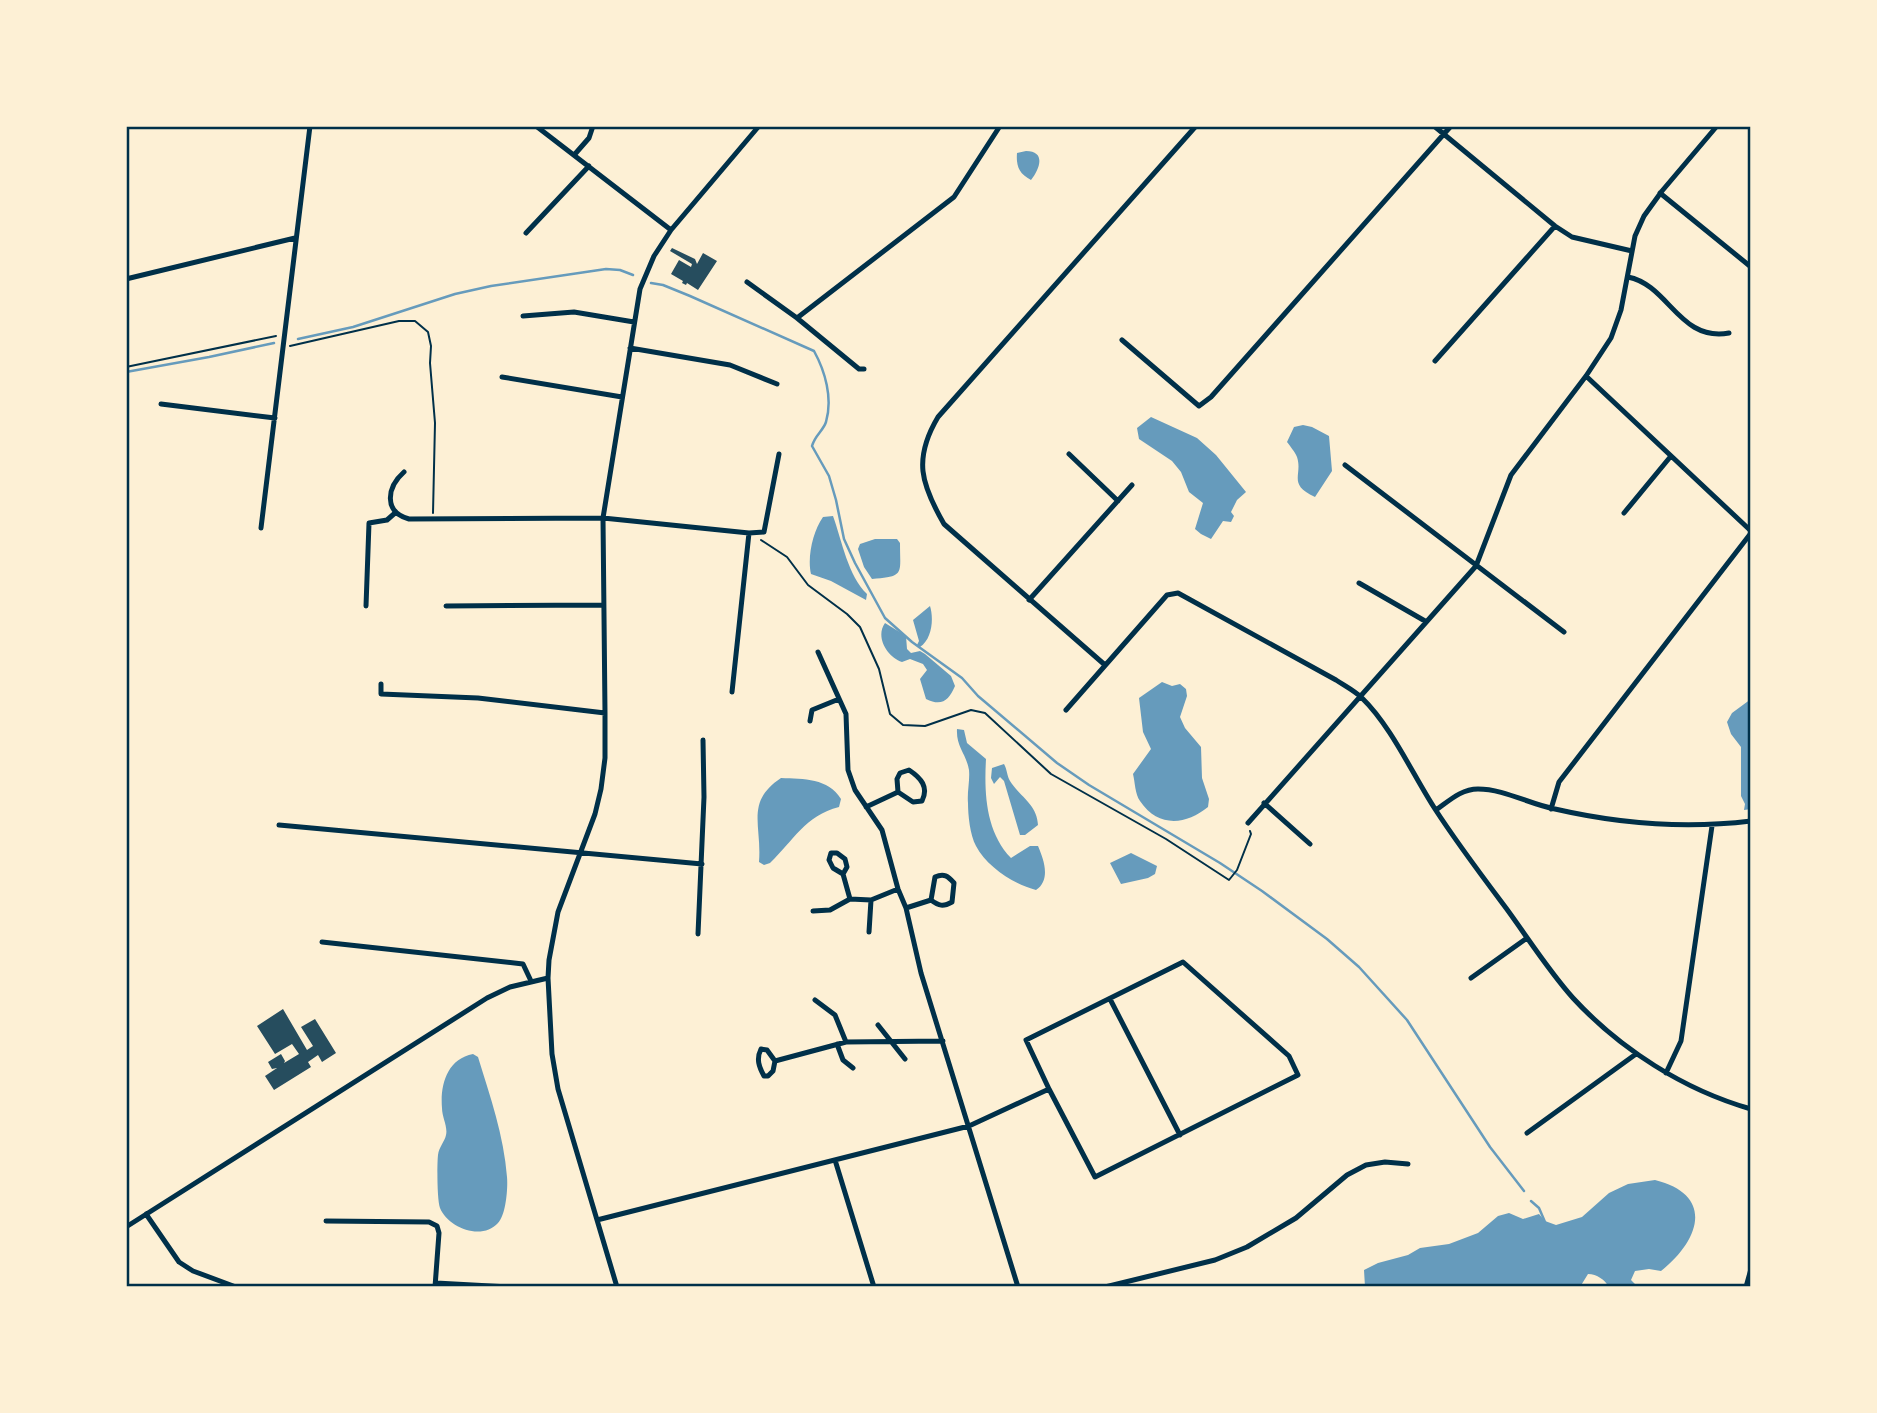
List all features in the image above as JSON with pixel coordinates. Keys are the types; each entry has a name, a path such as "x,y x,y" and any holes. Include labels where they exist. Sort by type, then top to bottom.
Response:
{"street":[{"path":"261,528 310,126"},
{"path":"536,126 671,230"},
{"path":"575,154 589,138 593,126"},
{"path":"617,1287 558,1089 552,1054 548,978 558,912 594,814 605,758 603,518 640,289 654,256 671,230 759,126"},
{"path":"797,318 954,197 1000,126"},
{"path":"1105,665 944,524 928,496 924,479 922,461 926,437 938,417 1196,126"},
{"path":"1434,126 1572,237 1632,251"},
{"path":"1122,340 1199,406 1211,397 1451,126"},
{"path":"1248,823 1476,566 1511,475 1586,376 1611,338 1621,310 1635,236 1644,216 1660,192 1717,126"},
{"path":"526,233 589,166"},
{"path":"1660,192 1751,267"},
{"path":"1435,361 1555,226"},
{"path":"126,279 295,238"},
{"path":"1628,277 1643,282 1689,325 1709,333 1729,333"},
{"path":"747,282 797,318 859,369 864,369"},
{"path":"523,316 575,312 634,322"},
{"path":"630,348 730,365 777,384"},
{"path":"1551,809 1559,782 1751,532 1586,376"},
{"path":"502,377 622,397"},
{"path":"161,404 275,418"},
{"path":"404,472 390,493 389,500 396,513 409,519 603,518 748,533 764,532 779,454"},
{"path":"1069,454 1118,500"},
{"path":"1624,513 1671,456"},
{"path":"1345,464 1564,632"},
{"path":"1030,600 1132,485"},
{"path":"366,606 369,523 387,520 396,513"},
{"path":"732,692 748,533"},
{"path":"1359,583 1425,621"},
{"path":"1066,710 1167,595 1178,593 1360,695 1375,712 1436,810 1573,998 1600,1025 1636,1054 1666,1073 1709,1094 1751,1109"},
{"path":"446,606 603,605"},
{"path":"818,652 846,714 848,769 855,790 882,830 906,908 921,973 1018,1287"},
{"path":"381,684 381,694 478,698 606,713"},
{"path":"810,721 811,710 839,699"},
{"path":"698,934 702,864 703,740"},
{"path":"909,770 918,776 925,786 926,794 922,801 913,802 898,792 897,779 900,773 909,770"},
{"path":"1436,810 1463,791 1476,789 1494,790 1551,809 1637,823 1712,826 1751,821"},
{"path":"866,807 898,792"},
{"path":"1264,803 1310,844"},
{"path":"279,825 702,864"},
{"path":"1666,1073 1681,1041 1712,826"},
{"path":"843,874 850,899"},
{"path":"940,874 948,876 954,883 952,902 944,906 931,900 935,877 940,874"},
{"path":"813,911 830,910 850,899 871,900 898,889"},
{"path":"869,932 871,900"},
{"path":"906,908 931,900"},
{"path":"1471,978 1527,938"},
{"path":"322,942 523,964 531,981"},
{"path":"1183,962 1289,1056 1298,1075 1095,1177 1049,1089 1026,1040 1183,962"},
{"path":"126,1227 487,998 510,987 548,978"},
{"path":"1110,999 1180,1135"},
{"path":"815,1000 835,1015 846,1042"},
{"path":"878,1025 905,1059"},
{"path":"775,1061 846,1042 943,1041"},
{"path":"837,1044 843,1060 853,1068"},
{"path":"761,1049 767,1050 775,1061 773,1071 764,1076 758,1066 761,1049"},
{"path":"1527,1133 1636,1054"},
{"path":"597,1220 969,1126 1049,1089"},
{"path":"835,1160 874,1287"},
{"path":"1105,1287 1215,1260 1247,1247 1296,1218 1347,1175 1366,1165 1385,1161 1408,1164"},
{"path":"146,1214 179,1262 194,1271 236,1287"},
{"path":"326,1221 429,1222 437,1226 439,1233 436,1285 509,1287"},
{"path":"1746,1287 1751,1269"}],"path":[{"path":"282,346 295,346 399,321 415,321 428,332 435,423 433,517"},
{"path":"126,367 283,335"},
{"path":"748,533 787,557 808,585 860,627 879,668 886,704 894,719 903,726 925,726 971,710 985,713 1051,774 1166,839 1229,880 1237,870 1251,834 1248,823"}],"water":[{"path":"1026,151 1039,157 1039,166 1031,180 1021,172 1017,162 1017,153"},
{"path":"1151,417 1197,438 1216,455 1246,492 1237,500 1231,512 1234,516 1231,522 1223,521 1211,539 1195,529 1203,503 1189,492 1181,472 1172,461 1139,439 1137,428"},
{"path":"1303,425 1329,436 1332,471 1315,497 1301,488 1297,457 1287,442 1294,427"},
{"path":"833,516 846,558 860,587 867,594 866,600 831,581 811,574 810,552 816,529 823,517"},
{"path":"875,539 897,539 900,543 900,568 895,575 872,579 864,567 858,549 860,544"},
{"path":"930,606 931,628 920,647 917,645 919,641 913,620"},
{"path":"885,623 906,636 907,649 911,653 920,651 951,676 955,686 944,701 926,699 920,679 927,670 923,664 910,659 902,662 887,651 881,634"},
{"path":"1162,682 1172,686 1180,684 1186,689 1187,696 1180,717 1185,728 1201,747 1202,778 1209,799 1208,807 1182,820 1164,820 1147,810 1138,798 1133,774 1151,749 1143,732 1139,698"},
{"path":"1751,699 1751,809 1744,810 1745,804 1741,796 1741,747 1731,734 1727,722 1732,713"},
{"path":"957,729 964,730 967,743 986,759 988,812 1003,848 1011,858 1030,846 1038,846 1045,875 1041,886 1036,890 1002,874 987,861 976,846 968,813 969,770 958,741"},
{"path":"1004,764 1010,781 1031,806 1037,818 1038,825 1025,835 1020,835 1004,781 1000,777 994,784 991,778 992,768"},
{"path":"781,778 822,783 836,792 841,799 839,807 817,816 770,863 764,865 759,862 759,805 770,787"},
{"path":"1131,853 1157,866 1155,874 1121,884 1110,863"},
{"path":"473,1054 478,1057 496,1116 507,1182 501,1219 483,1231 466,1230 444,1215 439,1204 437,1174 439,1152 446,1132 442,1108 444,1082 457,1061"},
{"path":"1655,1180 1674,1187 1687,1196 1694,1207 1695,1220 1685,1246 1661,1271 1635,1271 1631,1280 1638,1287 1609,1287 1600,1278 1588,1274 1580,1287 1365,1287 1364,1270 1378,1263 1408,1255 1420,1248 1449,1244 1478,1233 1498,1216 1509,1213 1523,1219 1539,1214 1545,1221 1556,1225 1582,1217 1609,1193 1628,1184"}],"building":[{"path":"672,248 695,259 697,264 703,253 717,261 698,290 682,283 683,281 671,274 679,260 691,267 692,264 670,251"},
{"path":"283,1009 307,1050 313,1046 301,1027 315,1019 336,1053 322,1062 318,1055 308,1062 311,1067 274,1090 265,1076 277,1068 272,1069 268,1062 281,1054 284,1063 299,1054 292,1044 275,1054 257,1026"}],"waterway":[{"path":"298,339 353,327 455,294 491,286 606,269 633,275"},
{"path":"651,283 690,296 814,351 822,367 829,404 826,422 812,446 829,476 844,539 885,618 912,642 962,678 978,696 1057,763 1262,891 1327,939 1359,967 1407,1020 1490,1147 1524,1191"},
{"path":"126,372 274,343"},
{"path":"1531,1201 1539,1208 1545,1222"}]}
